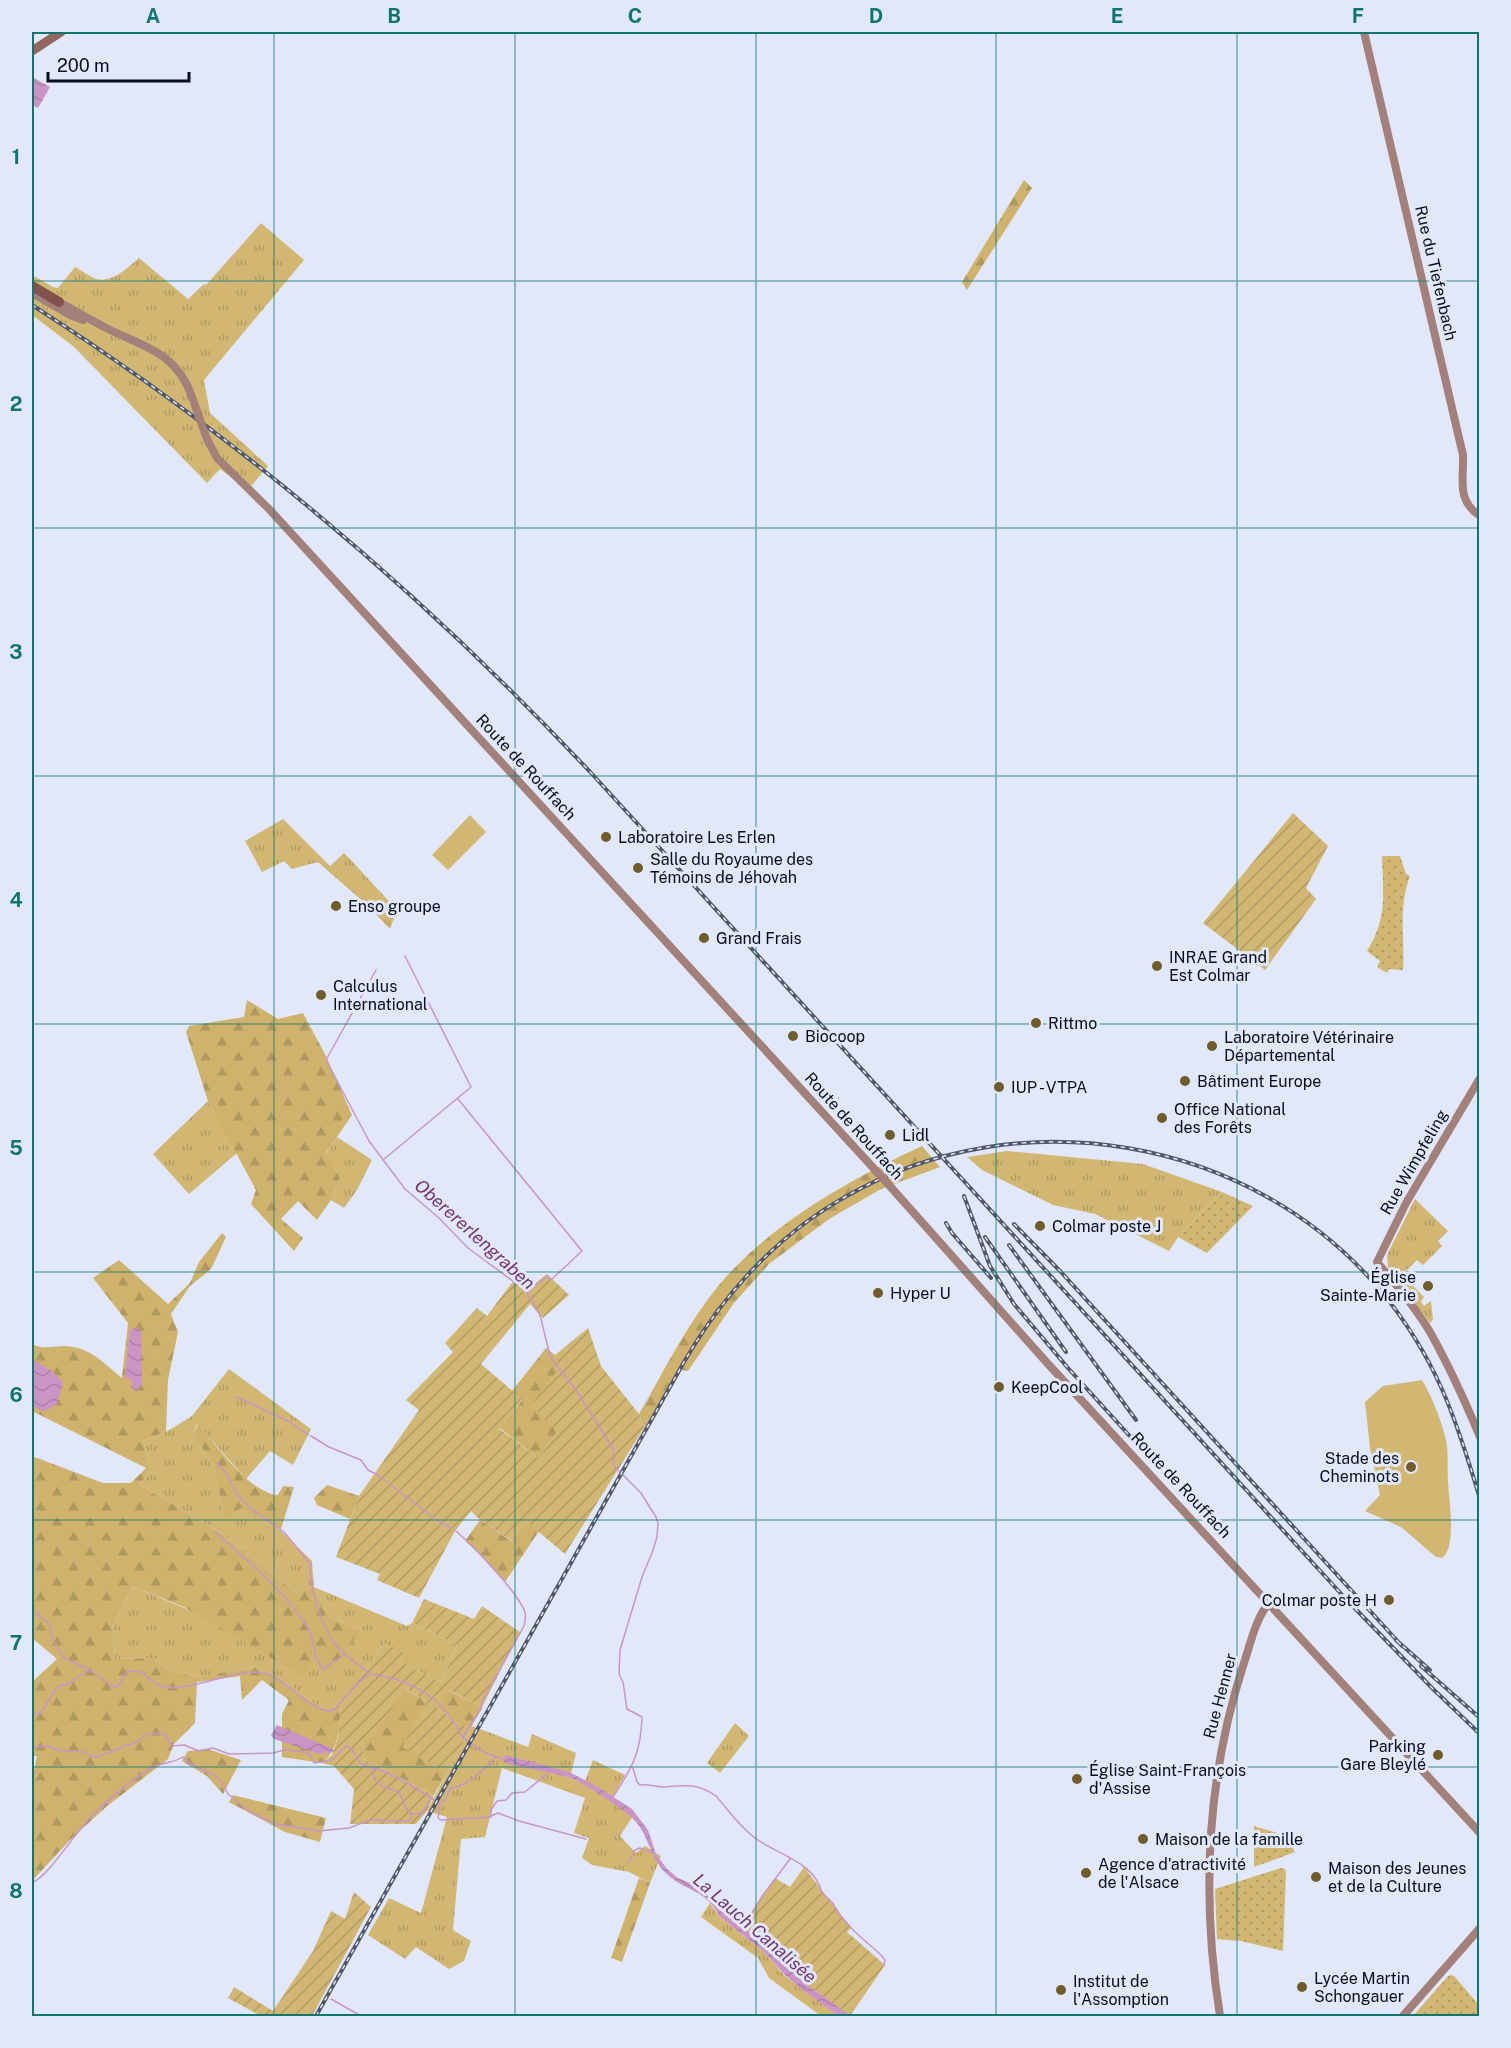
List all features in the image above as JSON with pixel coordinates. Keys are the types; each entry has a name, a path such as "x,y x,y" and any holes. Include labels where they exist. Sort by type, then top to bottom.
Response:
{"highway":[{"path":"32,286 57,304"}],"main road":[{"path":"32,51 61,32"},
{"name":"Rue du Tiefenbach","path":"1364,32 1463,456 1464,500 1479,516"},
{"path":"32,293 57,304"},
{"name":"Route de Rouffach","path":"57,304 156,351 182,375 207,439 217,458 269,508 878,1173 1049,1365 1479,1833"},
{"name":"Rue Wimpfeling","path":"1479,1078 1406,1203 1377,1262 1402,1291 1429,1331 1479,1437"},
{"name":"Rue Henner","path":"1220,2016 1210,1945 1208,1886 1215,1791 1222,1746 1238,1683 1252,1640 1269,1603"},
{"path":"1403,2016 1479,1928"}],"green space":[{"path":"1024,180 1032,188 967,290 962,282"},
{"path":"261,223 304,260 204,380 210,413 268,466 248,490 220,469 207,483 73,346 32,315 32,275 58,288 75,267 102,280 114,277 139,258 188,299 204,284 206,285"},
{"path":"1293,813 1328,846 1306,888 1316,899 1265,970 1203,923"},
{"path":"470,815 486,832 448,870 432,855"},
{"path":"283,819 330,866 344,853 349,858 397,910 390,929 367,905 318,862 292,869 284,861 262,872 245,841"},
{"path":"1382,856 1400,856 1406,874 1410,876 1403,911 1403,970 1389,969 1387,973 1377,967 1380,961 1367,951 1374,939 1383,905"},
{"path":"247,1000 278,1019 303,1013 326,1056 352,1115 326,1153 340,1178 331,1200 317,1220 298,1201 281,1219 303,1238 294,1251 251,1204 256,1190 208,1101 186,1032 189,1026 244,1017"},
{"path":"208,1101 237,1153 189,1194 153,1154"},
{"path":"337,1137 372,1160 357,1190 344,1208 331,1200 340,1178 326,1154"},
{"path":"922,1146 940,1167 881,1189 829,1219 769,1264 734,1303 688,1371 681,1370 644,1428 639,1414 676,1348 707,1300 739,1263 762,1242 813,1205 840,1188"},
{"path":"1007,1151 1143,1164 1222,1192 1178,1237 1169,1251 1095,1214 1053,1205 982,1170 967,1157"},
{"path":"1222,1192 1253,1206 1207,1253 1178,1237"},
{"path":"1415,1199 1448,1231 1438,1241 1442,1246 1423,1265 1417,1260 1405,1272 1409,1276 1406,1279 1424,1297 1421,1302 1424,1306 1431,1301 1433,1320 1430,1323 1388,1267 1387,1255"},
{"path":"222,1233 226,1237 211,1269 190,1286 171,1314 178,1332 168,1380 166,1432 143,1441 151,1468 140,1485 221,1533 296,1593 314,1587 329,1617 361,1630 331,1670 313,1662 302,1676 184,1607 132,1586 112,1627 115,1659 153,1658 171,1671 197,1677 256,1667 294,1688 325,1709 341,1705 335,1744 322,1763 282,1757 282,1714 289,1700 262,1680 242,1700 240,1676 197,1682 195,1723 174,1744 168,1759 106,1807 70,1840 32,1881 32,1779 37,1756 32,1756 32,1682 57,1659 32,1638 32,1456 103,1483 131,1483 146,1468 32,1411 32,1344 82,1349 122,1378 128,1323 93,1278 119,1260 168,1304 190,1283 199,1262"},
{"path":"547,1274 569,1295 543,1318 530,1304 481,1364 522,1399 500,1429 538,1458 557,1432 531,1405 558,1370 555,1355 588,1328 601,1366 639,1414 644,1428 565,1554 528,1523 514,1542 480,1520 471,1511 455,1531 419,1598 377,1580 380,1574 336,1557 359,1496 419,1410 406,1400 453,1352 445,1343 477,1308 487,1316 514,1280 527,1290"},
{"path":"546,1348 555,1355 558,1370 557,1432 538,1458 500,1428 522,1400 512,1391"},
{"path":"229,1369 311,1429 293,1465 270,1451 246,1479 197,1424 193,1435 213,1464 225,1517 241,1507 257,1520 278,1528 312,1561 314,1587 296,1593 221,1533 140,1485 151,1468 143,1441 166,1432 192,1416"},
{"name":"Stade des Cheminots","path":"1422,1380 1438,1414 1447,1447 1451,1534 1447,1553 1442,1558 1436,1557 1401,1527 1365,1511 1380,1495 1370,1448 1365,1402 1383,1386"},
{"path":"198,1424 234,1467 257,1487 278,1495 283,1486 294,1487 281,1529 257,1520 241,1508 225,1518 213,1464 193,1435"},
{"path":"327,1485 359,1496 350,1519 317,1505 314,1498"},
{"path":"480,1520 513,1542 528,1522 539,1531 505,1582 465,1541"},
{"path":"132,1586 313,1662 361,1630 329,1617 314,1587 407,1626 412,1623 457,1645 441,1682 406,1665 384,1643 341,1705 325,1709 294,1688 256,1667 197,1677 171,1671 153,1658 115,1659 112,1627"},
{"path":"424,1599 474,1619 482,1606 520,1632 482,1707 449,1690 437,1707 461,1726 472,1726 447,1773 402,1747 427,1702 406,1689 372,1737 362,1739 364,1759 434,1795 427,1811 416,1824 350,1824 354,1789 334,1766 322,1763 332,1755 338,1737 341,1705 384,1643 409,1655 406,1665 441,1682 457,1645 412,1623"},
{"path":"405,1689 427,1702 403,1747 447,1773 434,1795 364,1759 362,1738 372,1736"},
{"path":"448,1690 482,1707 472,1726 461,1726 437,1707"},
{"path":"735,1723 749,1736 720,1773 707,1763"},
{"path":"472,1726 528,1747 532,1734 576,1753 570,1778 584,1784 593,1760 625,1775 611,1801 633,1816 620,1836 636,1853 645,1846 661,1856 650,1883 629,1872 592,1865 582,1858 589,1838 574,1833 585,1798 502,1768 485,1837 461,1839 453,1930 471,1941 464,1961 449,1969 416,1947 405,1959 368,1935 389,1898 421,1913 447,1817 427,1811"},
{"path":"208,1749 241,1760 223,1794 207,1776 182,1761 188,1751"},
{"path":"233,1795 326,1818 320,1842 285,1832 229,1802"},
{"path":"1254,1826 1287,1836 1295,1852 1254,1867"},
{"path":"804,1867 851,1928 847,1932 885,1965 850,2016 803,1982 774,1952 742,1926 775,1878 790,1887"},
{"path":"1281,1868 1286,1872 1283,1951 1241,1941 1217,1939 1215,1889"},
{"path":"639,1878 650,1883 622,1962 611,1958"},
{"path":"354,1892 371,1907 312,2016 261,2016 228,1998 234,1987 273,2011 313,1951 331,1911 345,1919"},
{"path":"710,1903 719,1916 764,1952 785,1976 839,2016 821,2016 769,1978 758,1958 701,1917"},
{"path":"1451,1975 1479,2005 1479,2016 1413,2016 1448,1976"}],"water":[{"path":"34,78 50,87 38,108 32,105"},
{"path":"137,1327 141,1332 142,1384 136,1392 131,1387 132,1380 125,1377 130,1330"},
{"path":"32,1359 52,1371 63,1382 57,1404 43,1412 32,1405"},
{"path":"277,1725 333,1749 333,1752 319,1754 274,1739 271,1735"},
{"path":"505,1755 569,1772 632,1809 648,1830 656,1854 667,1869 678,1878 699,1887 730,1917 774,1952 803,1982 851,2016 839,2016 804,1991 785,1975 764,1952 719,1916 708,1901 667,1874 657,1863 637,1823 624,1811 592,1789 565,1776 503,1762"}],"waterway":[{"path":"383,1160 471,1087 405,956"},
{"name":"Oberererlengraben","path":"376,970 326,1060 369,1141 405,1189 439,1218 468,1248 525,1290 540,1315 550,1356 578,1393 613,1449 614,1466 641,1493 658,1523 657,1537 642,1577 620,1650 619,1674 623,1682 627,1709 642,1717 640,1741 634,1760 613,1797"},
{"path":"458,1099 582,1251 551,1280 547,1276 527,1293"},
{"path":"237,1397 288,1421 309,1435"},
{"path":"311,1436 329,1447 361,1460 368,1470 451,1528"},
{"path":"217,1463 226,1473 238,1495 250,1508 284,1532 311,1565 313,1591 330,1637 343,1652 368,1672"},
{"path":"456,1531 504,1581 525,1612 524,1626 483,1700 481,1709 463,1737"},
{"path":"215,1532 287,1600 310,1631 317,1659 323,1669 345,1654"},
{"path":"32,1610 49,1623 52,1637 64,1658 90,1670"},
{"name":"La Lauch Canalisée","path":"32,1714 40,1714 58,1686 69,1683 90,1670 112,1686 117,1687 128,1671 142,1672 158,1685 171,1688 257,1672 277,1679 311,1704 330,1711 335,1709 369,1674 397,1680 431,1697 440,1705 466,1740 481,1750 503,1759"},
{"path":"32,1747 49,1746 60,1751 85,1752 96,1757 135,1743 145,1735 165,1734 172,1746 184,1745 199,1751 213,1748 229,1754 273,1753 284,1750 305,1752 310,1755 314,1763 332,1760 346,1746 351,1748 361,1764 392,1775 440,1804 446,1799 450,1789 475,1777 495,1757"},
{"path":"32,1883 47,1871 87,1821 114,1796 153,1767 183,1757 189,1763 214,1775 222,1782 228,1794 250,1812 276,1824 319,1831 349,1828 370,1820 410,1821 411,1814"},
{"path":"372,1767 375,1780 382,1786 399,1792 411,1814 422,1814 430,1799"},
{"path":"633,1768 640,1785 691,1786 716,1796 750,1834 795,1860 812,1874 822,1893 832,1902 840,1915 885,1960 884,1966"},
{"path":"440,1804 438,1818 441,1820 491,1817 491,1810 497,1801 506,1800 512,1793 525,1792 547,1774"},
{"path":"491,1816 498,1813 586,1839"},
{"path":"629,1862 635,1850 640,1848 652,1853"},
{"path":"742,1929 763,1895 790,1859"},
{"path":"331,1999 361,2016"}],"railway":[{"path":"32,305 183,409 327,522 396,582 529,709 593,775 1344,1597 1480,1734"},
{"path":"316,2016 699,1337 753,1269 796,1230 845,1197 912,1166 983,1148 1056,1142 1129,1148 1200,1167 1266,1196 1327,1238 1380,1290 1399,1315 1430,1364 1442,1389 1453,1415 1480,1499"},
{"path":"964,1196 990,1266 1014,1304 1068,1368 1156,1465"},
{"path":"946,1223 991,1278"},
{"path":"1014,1224 1060,1271 1402,1646"},
{"path":"985,1237 1066,1352"},
{"path":"1009,1245 1136,1420"},
{"path":"1396,1640 1430,1670"},
{"path":"1421,1666 1480,1718"}],"place":[{"name":"Laboratoire Les Erlen","path":"606,837"},
{"name":"Salle du Royaume des Témoins de Jéhovah","path":"638,868"},
{"name":"Enso groupe","path":"336,906"},
{"name":"Grand Frais","path":"704,938"},
{"name":"INRAE Grand Est Colmar","path":"1157,966"},
{"name":"Calculus International","path":"321,995"},
{"name":"Rittmo","path":"1036,1023"},
{"name":"Biocoop","path":"793,1036"},
{"name":"Laboratoire Vétérinaire Départemental","path":"1212,1046"},
{"name":"Bâtiment Europe","path":"1185,1081"},
{"name":"IUP - VTPA","path":"999,1087"},
{"name":"Office National des Forêts","path":"1162,1118"},
{"name":"Lidl","path":"890,1135"},
{"name":"Colmar poste J","path":"1040,1226"},
{"name":"Église Sainte-Marie","path":"1428,1286"},
{"name":"Hyper U","path":"878,1293"},
{"name":"KeepCool","path":"999,1387"},
{"name":"Stade des Cheminots","path":"1411,1467"},
{"name":"Colmar poste H","path":"1389,1600"},
{"name":"Parking Gare Bleylé","path":"1438,1755"},
{"name":"Église Saint-François d'Assise","path":"1077,1779"},
{"name":"Maison de la famille","path":"1143,1839"},
{"name":"Agence d'atractivité de l'Alsace","path":"1086,1873"},
{"name":"Maison des Jeunes et de la Culture","path":"1316,1877"},
{"name":"Lycée Martin Schongauer","path":"1302,1987"},
{"name":"Institut de l'Assomption","path":"1061,1990"}]}
